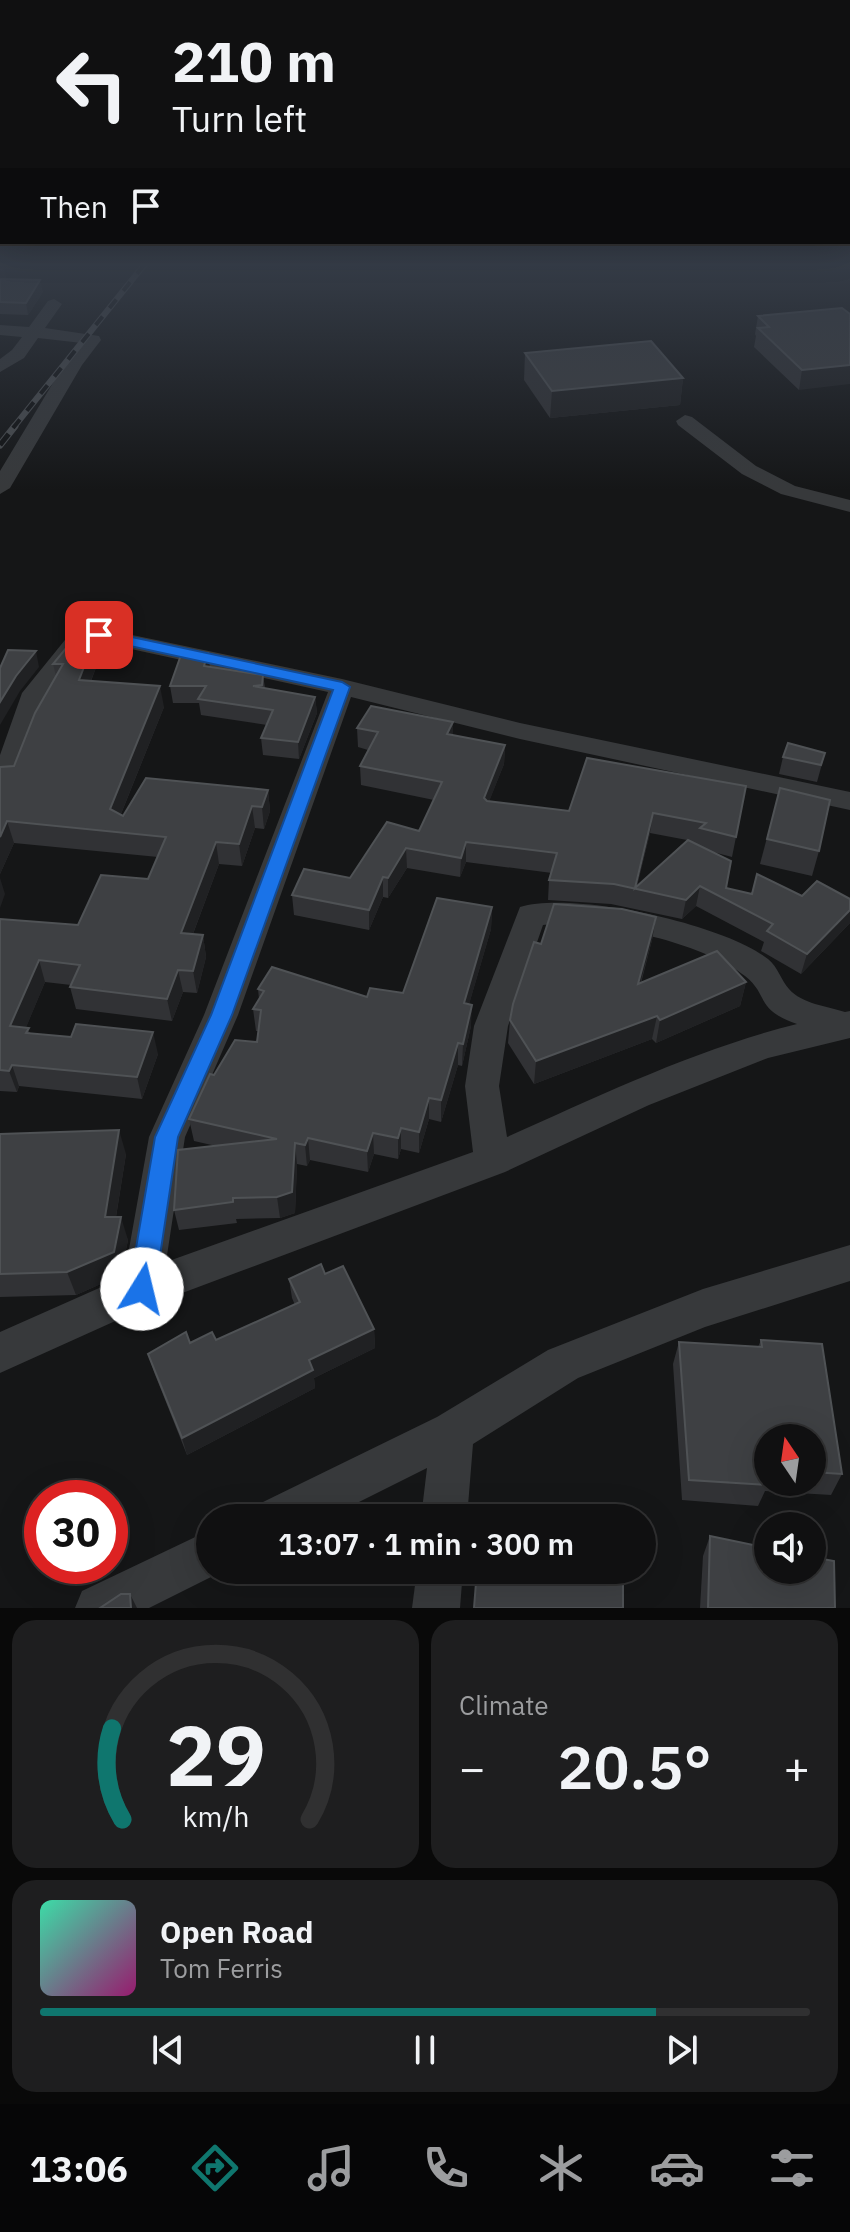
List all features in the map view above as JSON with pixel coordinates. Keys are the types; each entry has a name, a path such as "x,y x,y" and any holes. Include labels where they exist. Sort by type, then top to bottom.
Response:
{"street":[{"path":"0,367 18,354 26,340"},
{"path":"0,488 74,363 93,340"},
{"path":"685,421 749,470 788,490 850,506"},
{"path":"0,770 12,759 35,693 78,640 99,635 342,687 520,731 850,801"},
{"path":"142,1289 167,1137 221,1015 342,687"},
{"path":"492,1161 482,1086 491,1026 531,915 562,912 593,916 700,941 757,969 782,1003 848,1026"},
{"path":"0,1353 142,1289 492,1161 637,1095 749,1051 848,1026"},
{"path":"307,1504 452,1432 563,1364 703,1308 850,1263"},
{"path":"445,1504 452,1432"},
{"path":"99,1608 196,1560"},
{"path":"436,1608 439,1584"}],"building":[{"path":"771,340 850,340 850,365 802,370"},
{"path":"651,341 683,378 552,391 525,353"},
{"path":"76,636 96,636 79,680 160,686 110,809 123,816 146,778 268,790 262,807 252,806 239,844 216,842 181,933 203,935 193,971 178,970 167,999 70,987 80,965 39,960 10,1026 29,1028 26,1033 71,1037 76,1024 153,1032 137,1077 12,1065 9,1071 0,1070 0,919 78,925 101,875 148,879 166,837 7,821 0,837 0,767 14,766 35,713 63,664 53,664"},
{"path":"8,650 36,651 0,702 0,668"},
{"path":"182,652 208,653 204,666 263,675 262,685 253,686 315,697 298,742 261,738 273,710 198,699 206,686 170,686"},
{"path":"371,706 453,722 447,734 505,745 484,798 487,801 569,811 587,758 746,786 736,837 700,828 706,823 653,813 635,888 688,840 731,861 726,888 752,894 757,874 802,896 817,881 850,899 850,910 807,954 767,931 773,924 700,886 686,900 614,884 549,880 557,853 466,842 461,858 406,848 388,878 383,877 369,910 292,895 304,869 350,878 387,822 419,831 442,782 360,766 378,732 357,728"},
{"path":"788,743 825,753 821,765 783,757"},
{"path":"780,788 830,800 819,851 767,839"},
{"path":"437,898 492,907 464,1003 472,1005 463,1044 458,1043 441,1100 429,1098 419,1132 401,1128 398,1138 373,1133 367,1151 308,1138 305,1145 295,1143 292,1192 277,1197 233,1198 233,1202 174,1210 178,1150 277,1139 189,1119 210,1074 214,1075 235,1040 257,1042 261,1010 253,1009 264,991 258,989 272,967 367,997 370,988 403,993"},
{"path":"554,904 622,909 656,917 638,984 717,951 746,982 660,1020 657,1016 536,1061 510,1020 534,942 541,944"},
{"path":"119,1130 105,1217 121,1217 114,1252 67,1272 0,1274 0,1134"},
{"path":"321,1264 325,1274 343,1266 374,1329 309,1360 313,1370 182,1438 148,1354 186,1332 190,1343 212,1332 216,1340 300,1302 289,1279"},
{"path":"761,1340 822,1344 842,1474 826,1473 826,1424 754,1424 754,1484 689,1480 679,1342 762,1347"},
{"path":"710,1536 754,1545 754,1584 826,1584 826,1560 834,1561 835,1608 708,1608"},
{"path":"476,1584 623,1584 623,1608 474,1608"},
{"path":"121,1594 130,1594 131,1608 100,1608"}],"railway":[{"path":"13,428 84,340"},
{"path":"0,445 15,426"}],"route":[{"path":"99,635 342,687 221,1015 167,1137 142,1289"}]}
